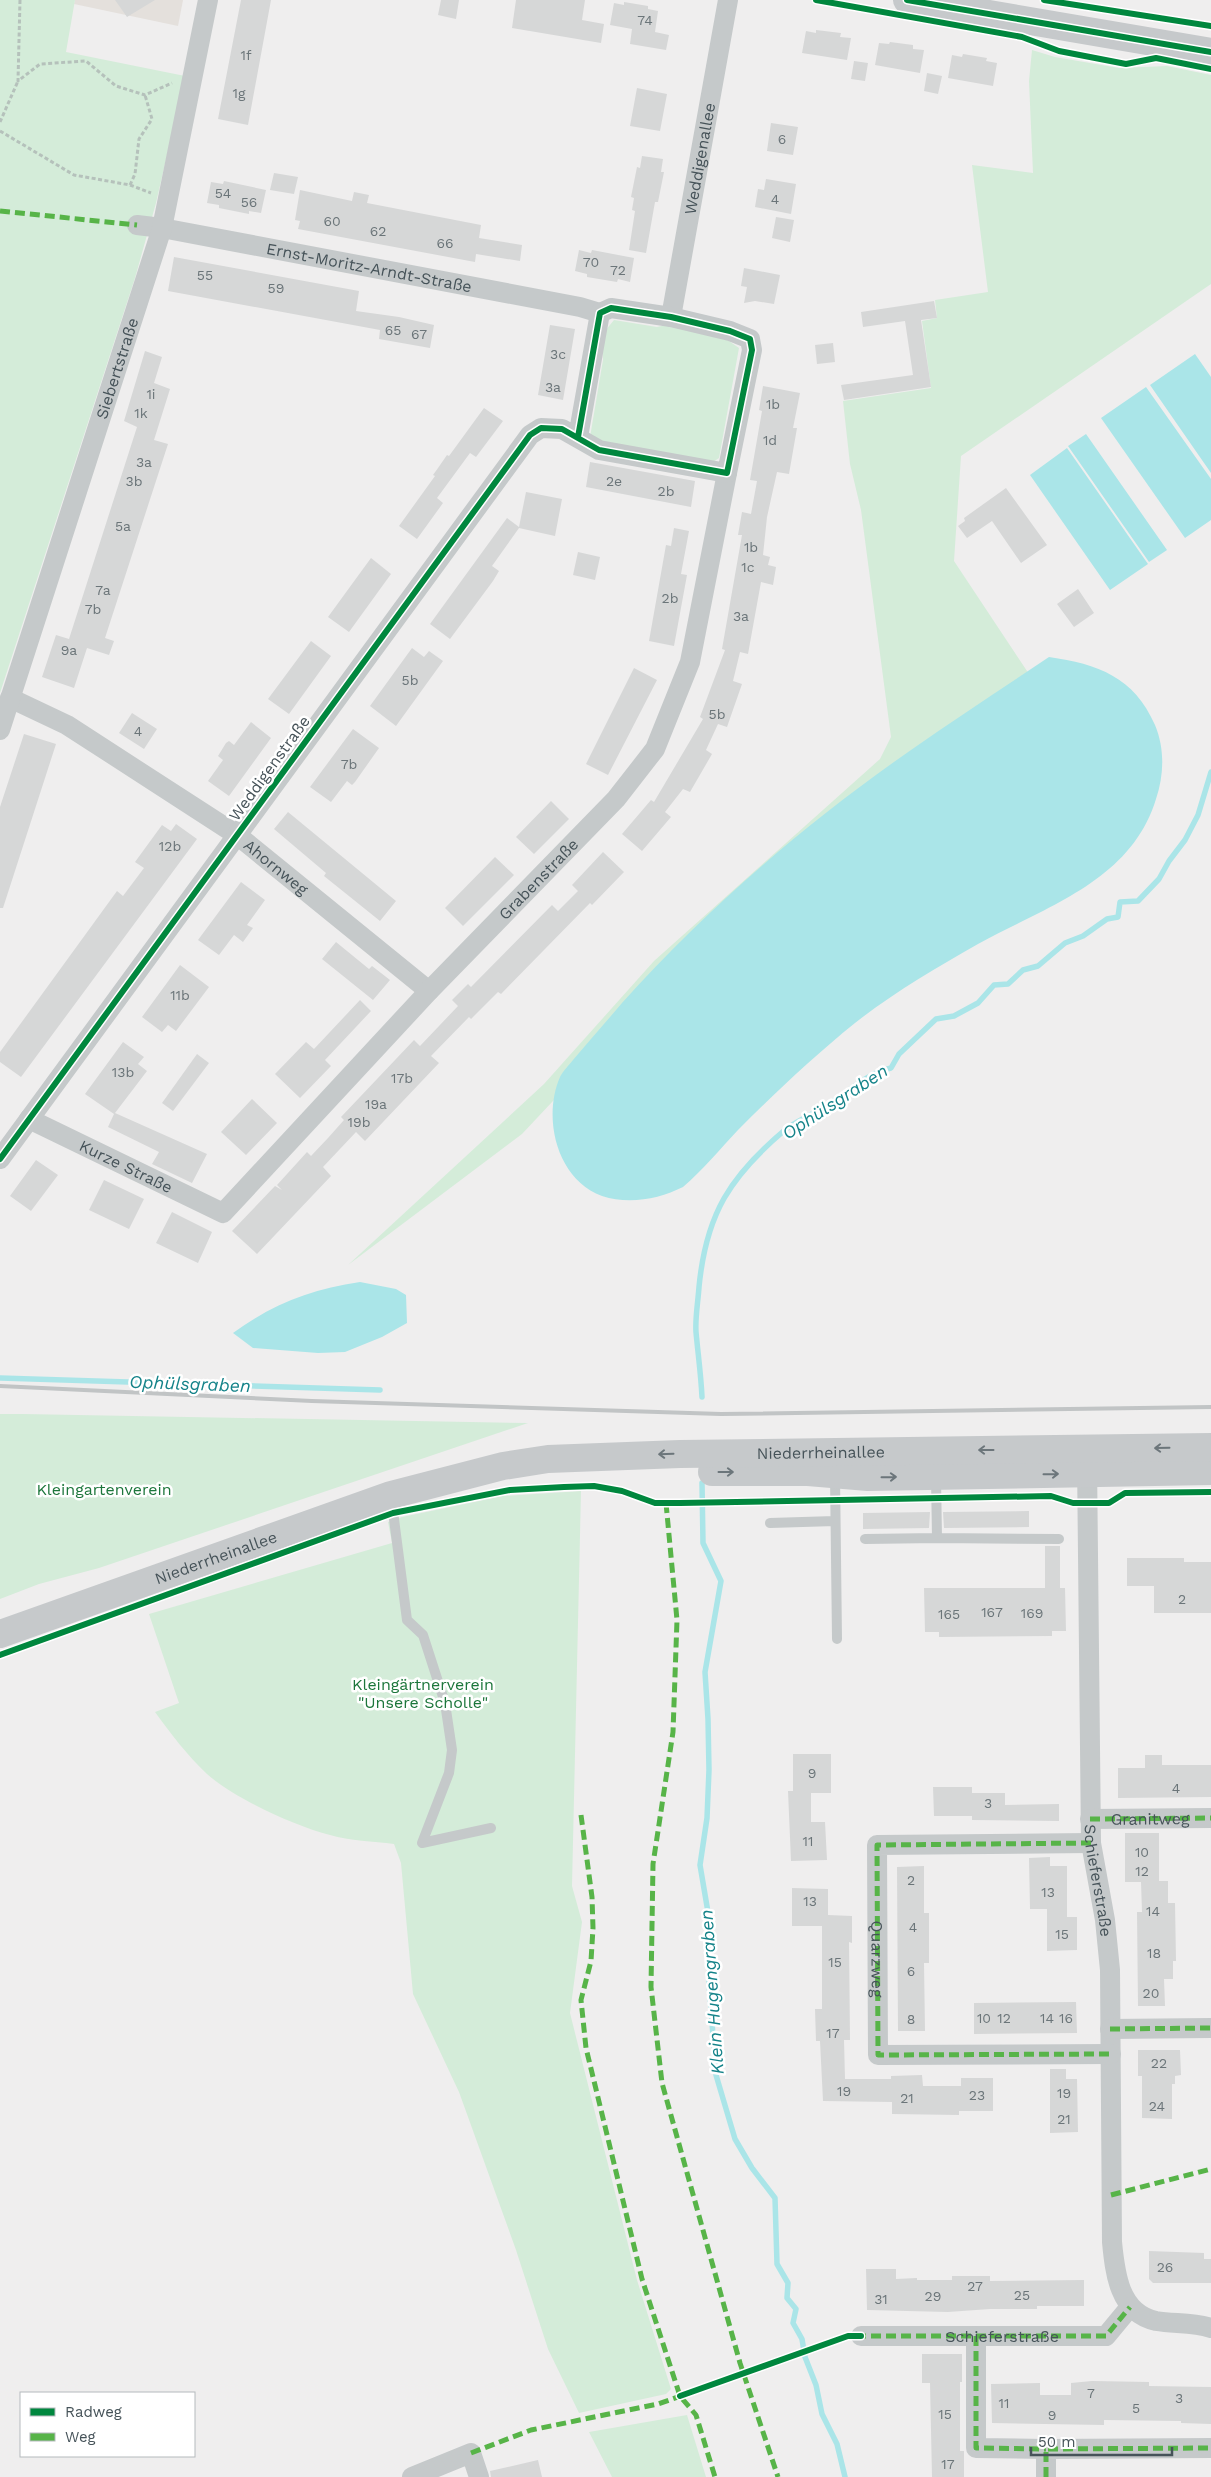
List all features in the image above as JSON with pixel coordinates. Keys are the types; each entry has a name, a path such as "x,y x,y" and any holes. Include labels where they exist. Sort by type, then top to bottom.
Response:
{"main road":[{"path":"907,0 1211,52"},
{"name":"Niederrheinallee","path":"0,1634 391,1495 433,1484 575,1474 733,1472 835,1463 868,1477 936,1463 1087,1461 1211,1447"},
{"name":"Niederrheinallee","path":"1087,1461 1211,1472"}],"street":[{"name":"Siebertstraße","path":"0,730 162,228 208,0"},
{"name":"Weddigenallee","path":"671,318 728,0"},
{"name":"Ernst-Moritz-Arndt-Straße","path":"137,225 162,228 580,307 600,313"},
{"path":"578,437 600,313 612,308 671,318"},
{"name":"Grabenstraße","path":"223,1213 428,991 616,798 655,749 690,662 752,350 750,339 730,331 671,318"},
{"name":"Weddigenstraße","path":"0,1158 530,435 542,428 562,430 599,450 727,474"},
{"name":"Ahornweg","path":"10,698 68,725 237,835 428,991"},
{"name":"Kurze Straße","path":"29,1119 223,1213"},
{"name":"Schieferstraße","path":"861,2336 1106,2336 1130,2307 1116,2280 1112,2242 1110,1970 1105,1920 1091,1843 1087,1461"},
{"name":"Granitweg","path":"1090,1819 1211,1818"},
{"name":"Quarzweg","path":"1091,1843 877,1845 878,2054 1110,2054"},
{"path":"1110,2028 1211,2028"},
{"path":"1130,2307 1154,2320 1211,2328"},
{"path":"976,2336 976,2448 1211,2448"},
{"path":"1046,2449 1046,2477"},
{"path":"412,2477 471,2453 479,2477"}],"lane":[{"path":"835,1463 837,1640"},
{"path":"936,1463 937,1538"},
{"path":"391,1495 407,1620 423,1635 445,1703 452,1750 449,1773 422,1842 491,1828"},
{"path":"770,1523 835,1521"},
{"path":"865,1539 1059,1539"}],"path":[{"path":"0,122 18,81 20,0"},
{"path":"18,81 40,64 86,61 116,86 145,95 193,74"},
{"path":"130,185 135,174 139,139 152,119 145,95"},
{"path":"0,131 74,174 130,185 168,199"}],"shaded area":[{"path":"75,0 183,0 178,26 74,4"}],"green space":[{"path":"0,0 75,0 66,52 185,76 156,203 135,278 0,693"},
{"path":"1032,50 1055,57 1119,68 1167,66 1211,75 1211,284 961,456 954,561 1029,674 676,970 522,1134 348,1265 544,1084 654,961 880,759 891,737 861,510 850,464 843,401 931,388 922,321 937,318 935,300 988,292 972,165 1033,173 1029,81"},
{"path":"614,320 657,327 675,323 726,339 739,348 719,458 707,466 603,446 590,437 603,360 602,345 605,331"},
{"name":"Kleingartenverein","path":"0,1414 528,1423 99,1568 39,1584 0,1599"},
{"name":"Kleingärtnerverein \"Unsere Scholle\"","path":"581,1491 572,1886 582,1922 570,2013 637,2280 671,2389 666,2394 579,2413 548,2349 516,2250 459,2092 413,1994 401,1863 394,1844 354,1840 315,1831 265,1810 233,1792 207,1774 155,1712 179,1703 149,1614 392,1543 388,1522 402,1517 503,1496"},
{"path":"687,2415 706,2477 612,2477 589,2432"}],"water":[{"path":"1195,354 1211,377 1211,473 1150,385"},
{"path":"1146,387 1211,479 1211,520 1185,538 1101,418"},
{"path":"1086,434 1167,550 1149,562 1068,446"},
{"path":"1067,448 1148,564 1110,590 1030,475"},
{"path":"1049,657 1099,669 1125,684 1136,695 1155,725 1162,753 1159,790 1144,827 1127,851 1107,871 1084,888 962,953 915,981 869,1012 825,1048 780,1089 683,1187 664,1195 633,1200 612,1199 587,1188 574,1176 564,1162 557,1146 553,1111 555,1093 564,1070 622,1003 723,900 796,837 911,750"},
{"path":"360,1282 396,1289 406,1295 407,1323 382,1337 345,1352 318,1353 253,1348 233,1333 263,1314 293,1299 325,1289"}],"building":[{"path":"115,0 155,0 127,17"},
{"path":"241,0 271,0 248,125 218,119"},
{"path":"441,0 459,0 456,19 438,15"},
{"path":"516,0 585,0 582,20 604,24 601,43 512,28"},
{"path":"624,2 648,6 648,9 658,11 655,32 669,35 666,50 630,44 632,29 610,25 614,3 624,5"},
{"path":"816,30 841,33 840,37 851,38 847,60 802,53 806,31 816,33"},
{"path":"890,42 913,45 913,49 924,50 920,73 875,65 879,43 889,44"},
{"path":"963,54 987,58 986,61 997,63 993,86 948,78 952,55 962,57"},
{"path":"854,61 868,63 865,81 851,79"},
{"path":"927,73 942,76 938,94 924,91"},
{"path":"637,88 667,94 660,131 630,126"},
{"path":"771,123 798,127 793,155 767,151"},
{"path":"642,156 663,159 661,172 664,172 658,202 655,202 646,253 629,250 635,211 632,210 634,198 631,197 637,167 640,168"},
{"path":"274,173 298,177 294,194 270,190"},
{"path":"766,179 796,184 791,214 755,207 758,189 764,190"},
{"path":"224,181 266,190 261,213 249,211 249,214 219,208 219,205 207,203 211,182 223,184"},
{"path":"300,190 352,201 354,192 369,195 367,203 481,225 479,238 522,245 520,261 476,254 475,262 298,229 300,221 295,220"},
{"path":"776,217 794,220 790,242 772,238"},
{"path":"579,250 591,253 592,250 634,258 630,282 618,279 617,282 587,277 587,274 575,271"},
{"path":"174,257 359,291 356,311 399,317 434,325 430,348 379,339 380,330 168,291"},
{"path":"744,268 780,275 774,304 755,301 744,303 747,287 741,286"},
{"path":"934,301 937,318 921,320 931,387 844,400 841,385 913,375 905,321 863,327 861,312"},
{"path":"550,325 575,329 563,400 538,395"},
{"path":"833,343 835,362 817,364 815,345"},
{"path":"145,351 162,357 154,383 170,389 154,440 168,444 105,638 114,641 109,655 87,648 74,688 42,677 56,635 69,639 137,427 124,421"},
{"path":"763,386 800,393 793,428 797,428 789,474 777,472 767,517 763,555 770,557 768,565 776,567 773,585 761,582 748,654 740,652 733,681 742,684 727,727 718,724 706,750 712,754 690,792 683,789 665,812 671,817 642,851 622,834 651,800 654,802 703,719 700,717 725,650 722,649 742,535 738,535 742,512 751,514 757,481 750,480 762,411 759,410"},
{"path":"484,408 503,421 476,457 470,453 437,498 443,503 417,539 399,526 435,476 433,475 447,455 449,456"},
{"path":"590,462 695,481 691,507 586,487"},
{"path":"1006,488 1047,545 1021,563 992,521 967,538 958,526 965,521 964,518"},
{"path":"526,492 562,499 555,536 519,528 492,566 499,571 493,581 450,639 430,624 507,518 519,527"},
{"path":"674,528 689,531 681,574 687,575 674,646 649,641 666,545 671,546"},
{"path":"578,552 600,557 595,580 573,575"},
{"path":"371,558 391,574 349,632 328,617"},
{"path":"1078,589 1094,613 1074,627 1057,604"},
{"path":"311,641 331,656 289,714 268,699"},
{"path":"412,648 424,657 429,651 443,661 396,726 370,706"},
{"path":"634,668 657,680 608,775 586,764"},
{"path":"132,713 157,729 144,749 119,733"},
{"path":"251,722 271,738 229,796 208,781 223,760 218,756 226,743 229,741 234,745"},
{"path":"353,729 379,748 355,782 352,785 347,781 331,802 310,787"},
{"path":"24,734 56,744 3,908 0,908 0,807"},
{"path":"551,801 569,819 534,854 516,837"},
{"path":"288,812 396,901 380,921 324,876 326,873 274,829"},
{"path":"176,824 197,839 21,1077 0,1062 0,1052 117,891 123,896 144,868 135,862 162,825 171,831"},
{"path":"603,852 624,872 592,905 590,903 501,994 498,992 471,1019 469,1017 431,1056 439,1063 365,1141 356,1132 323,1167 331,1176 257,1254 232,1231 275,1186 282,1190 277,1185 307,1152 311,1156 344,1120 341,1117 414,1040 420,1046 458,1006 452,1000 468,984 471,987 552,905 558,911 578,891 572,885"},
{"path":"495,857 514,875 463,926 445,908"},
{"path":"241,882 265,900 247,925 253,928 243,942 234,935 219,955 198,940"},
{"path":"336,942 369,969 372,966 390,980 373,1000 322,959"},
{"path":"180,965 209,987 176,1031 168,1025 162,1032 142,1017"},
{"path":"360,1000 371,1011 325,1060 331,1066 300,1098 275,1074 306,1042 314,1049"},
{"path":"123,1042 144,1057 138,1064 147,1071 115,1113 207,1154 192,1183 152,1164 159,1152 108,1127 114,1114 85,1094"},
{"path":"197,1054 209,1063 173,1111 162,1103"},
{"path":"252,1099 277,1123 246,1155 221,1132"},
{"path":"36,1160 58,1175 31,1211 10,1196"},
{"path":"104,1180 144,1199 129,1229 89,1210"},
{"path":"172,1212 212,1232 198,1263 156,1243"},
{"path":"1029,1511 1029,1527 944,1528 943,1512"},
{"path":"930,1512 929,1528 863,1529 863,1513"},
{"path":"1045,1546 1060,1546 1060,1588 1065,1588 1066,1631 1052,1631 1052,1636 939,1637 939,1632 925,1632 924,1588 1045,1588"},
{"path":"1127,1558 1184,1558 1184,1562 1211,1562 1211,1613 1154,1613 1154,1586 1127,1586"},
{"path":"793,1754 831,1754 831,1793 811,1793 811,1822 825,1822 827,1860 791,1861 788,1791 793,1791"},
{"path":"1145,1755 1162,1755 1162,1765 1211,1765 1211,1797 1118,1798 1118,1768 1145,1768"},
{"path":"933,1787 972,1787 972,1793 1005,1793 1005,1805 1059,1804 1059,1821 972,1820 972,1816 934,1816"},
{"path":"1125,1833 1159,1833 1159,1881 1168,1881 1168,1903 1175,1903 1176,1961 1173,1961 1173,1979 1164,1979 1165,2006 1138,2006 1137,1912 1142,1912 1141,1882 1125,1882"},
{"path":"1050,1857 1050,1866 1067,1866 1067,1917 1077,1917 1077,1950 1047,1951 1047,1909 1030,1909 1029,1858"},
{"path":"924,1866 924,1913 929,1913 929,1963 924,1963 925,2031 898,2031 897,1867"},
{"path":"792,1888 828,1889 828,1915 852,1916 852,1943 849,1942 850,2040 844,2040 845,2079 891,2079 891,2076 922,2075 923,2086 961,2086 961,2078 993,2078 993,2111 959,2111 959,2115 892,2114 892,2102 823,2101 820,2041 816,2041 815,2009 822,2009 822,1926 792,1926"},
{"path":"1076,2002 1077,2033 974,2034 974,2003"},
{"path":"1138,2050 1180,2050 1181,2075 1175,2076 1175,2084 1172,2084 1172,2119 1142,2118 1142,2076 1138,2076"},
{"path":"1050,2069 1066,2069 1066,2079 1077,2079 1078,2132 1050,2133"},
{"path":"1149,2251 1204,2253 1204,2259 1211,2259 1211,2283 1153,2283 1149,2279"},
{"path":"866,2269 896,2269 896,2279 952,2280 952,2276 990,2276 990,2281 1084,2280 1084,2306 1037,2306 1037,2309 990,2309 948,2312 867,2310"},
{"path":"922,2354 962,2354 960,2451 964,2451 964,2477 932,2477 930,2383 922,2383"},
{"path":"1092,2381 1149,2382 1149,2386 1211,2387 1211,2424 1181,2423 1181,2421 1104,2420 1104,2425 992,2423 991,2384 1040,2383 1040,2395 1071,2395 1071,2383"},
{"path":"538,2460 542,2477 491,2477 490,2471"}],"waterway":[{"name":"Ophülsgraben","path":"702,1397 696,1327 702,1261 715,1217 724,1198 736,1180 766,1146 786,1129 831,1103 872,1075 891,1068 899,1054 936,1019 954,1016 978,1003 994,985 1008,984 1023,970 1038,966 1065,943 1083,936 1107,919 1118,917 1120,902 1138,901 1159,879 1169,861 1185,840 1198,815 1211,772"},
{"name":"Ophülsgraben","path":"0,1378 380,1390"},
{"name":"Klein Hugengraben","path":"702,1483 703,1543 721,1581 705,1672 709,1770 707,1818 700,1865 711,1930 709,1983 716,2075 735,2139 752,2168 775,2198 777,2264 788,2283 787,2298 796,2309 793,2323 802,2339 805,2357 816,2385 822,2414 837,2444 845,2477"}],"railway":[{"path":"0,1386 312,1401 721,1414 1211,1407"}],"marked path":[{"path":"0,211 137,225"},
{"path":"666,1503 677,1620 673,1732 653,1864 651,1987 662,2083 740,2363 778,2477"},
{"path":"581,1815 592,1897 593,1928 591,1961 581,2000 586,2048 642,2279 680,2396 696,2415 715,2477"},
{"path":"1090,1819 1211,1818"},
{"path":"1091,1843 877,1845 878,2055 1111,2054"},
{"path":"1110,2029 1211,2028"},
{"path":"1111,2195 1211,2169"},
{"path":"856,2336 1106,2336 1130,2307"},
{"path":"976,2336 976,2448 1046,2449"},
{"path":"471,2453 531,2430 658,2404 684,2395"},
{"path":"1046,2477 1046,2449 1211,2448"}],"cycle path":[{"path":"816,0 1022,37 1059,51 1126,64 1156,58 1211,69"},
{"path":"907,0 1211,52"},
{"path":"1044,0 1211,26"},
{"path":"0,1159 530,435 541,428 562,429 599,450 727,473 752,350 750,339 730,331 671,317 611,308 600,313 578,437"},
{"path":"0,1655 393,1513 510,1490 594,1486 622,1491 655,1503 1051,1496 1073,1503 1109,1503 1125,1493 1211,1492"},
{"path":"680,2396 848,2336 861,2336"}]}
